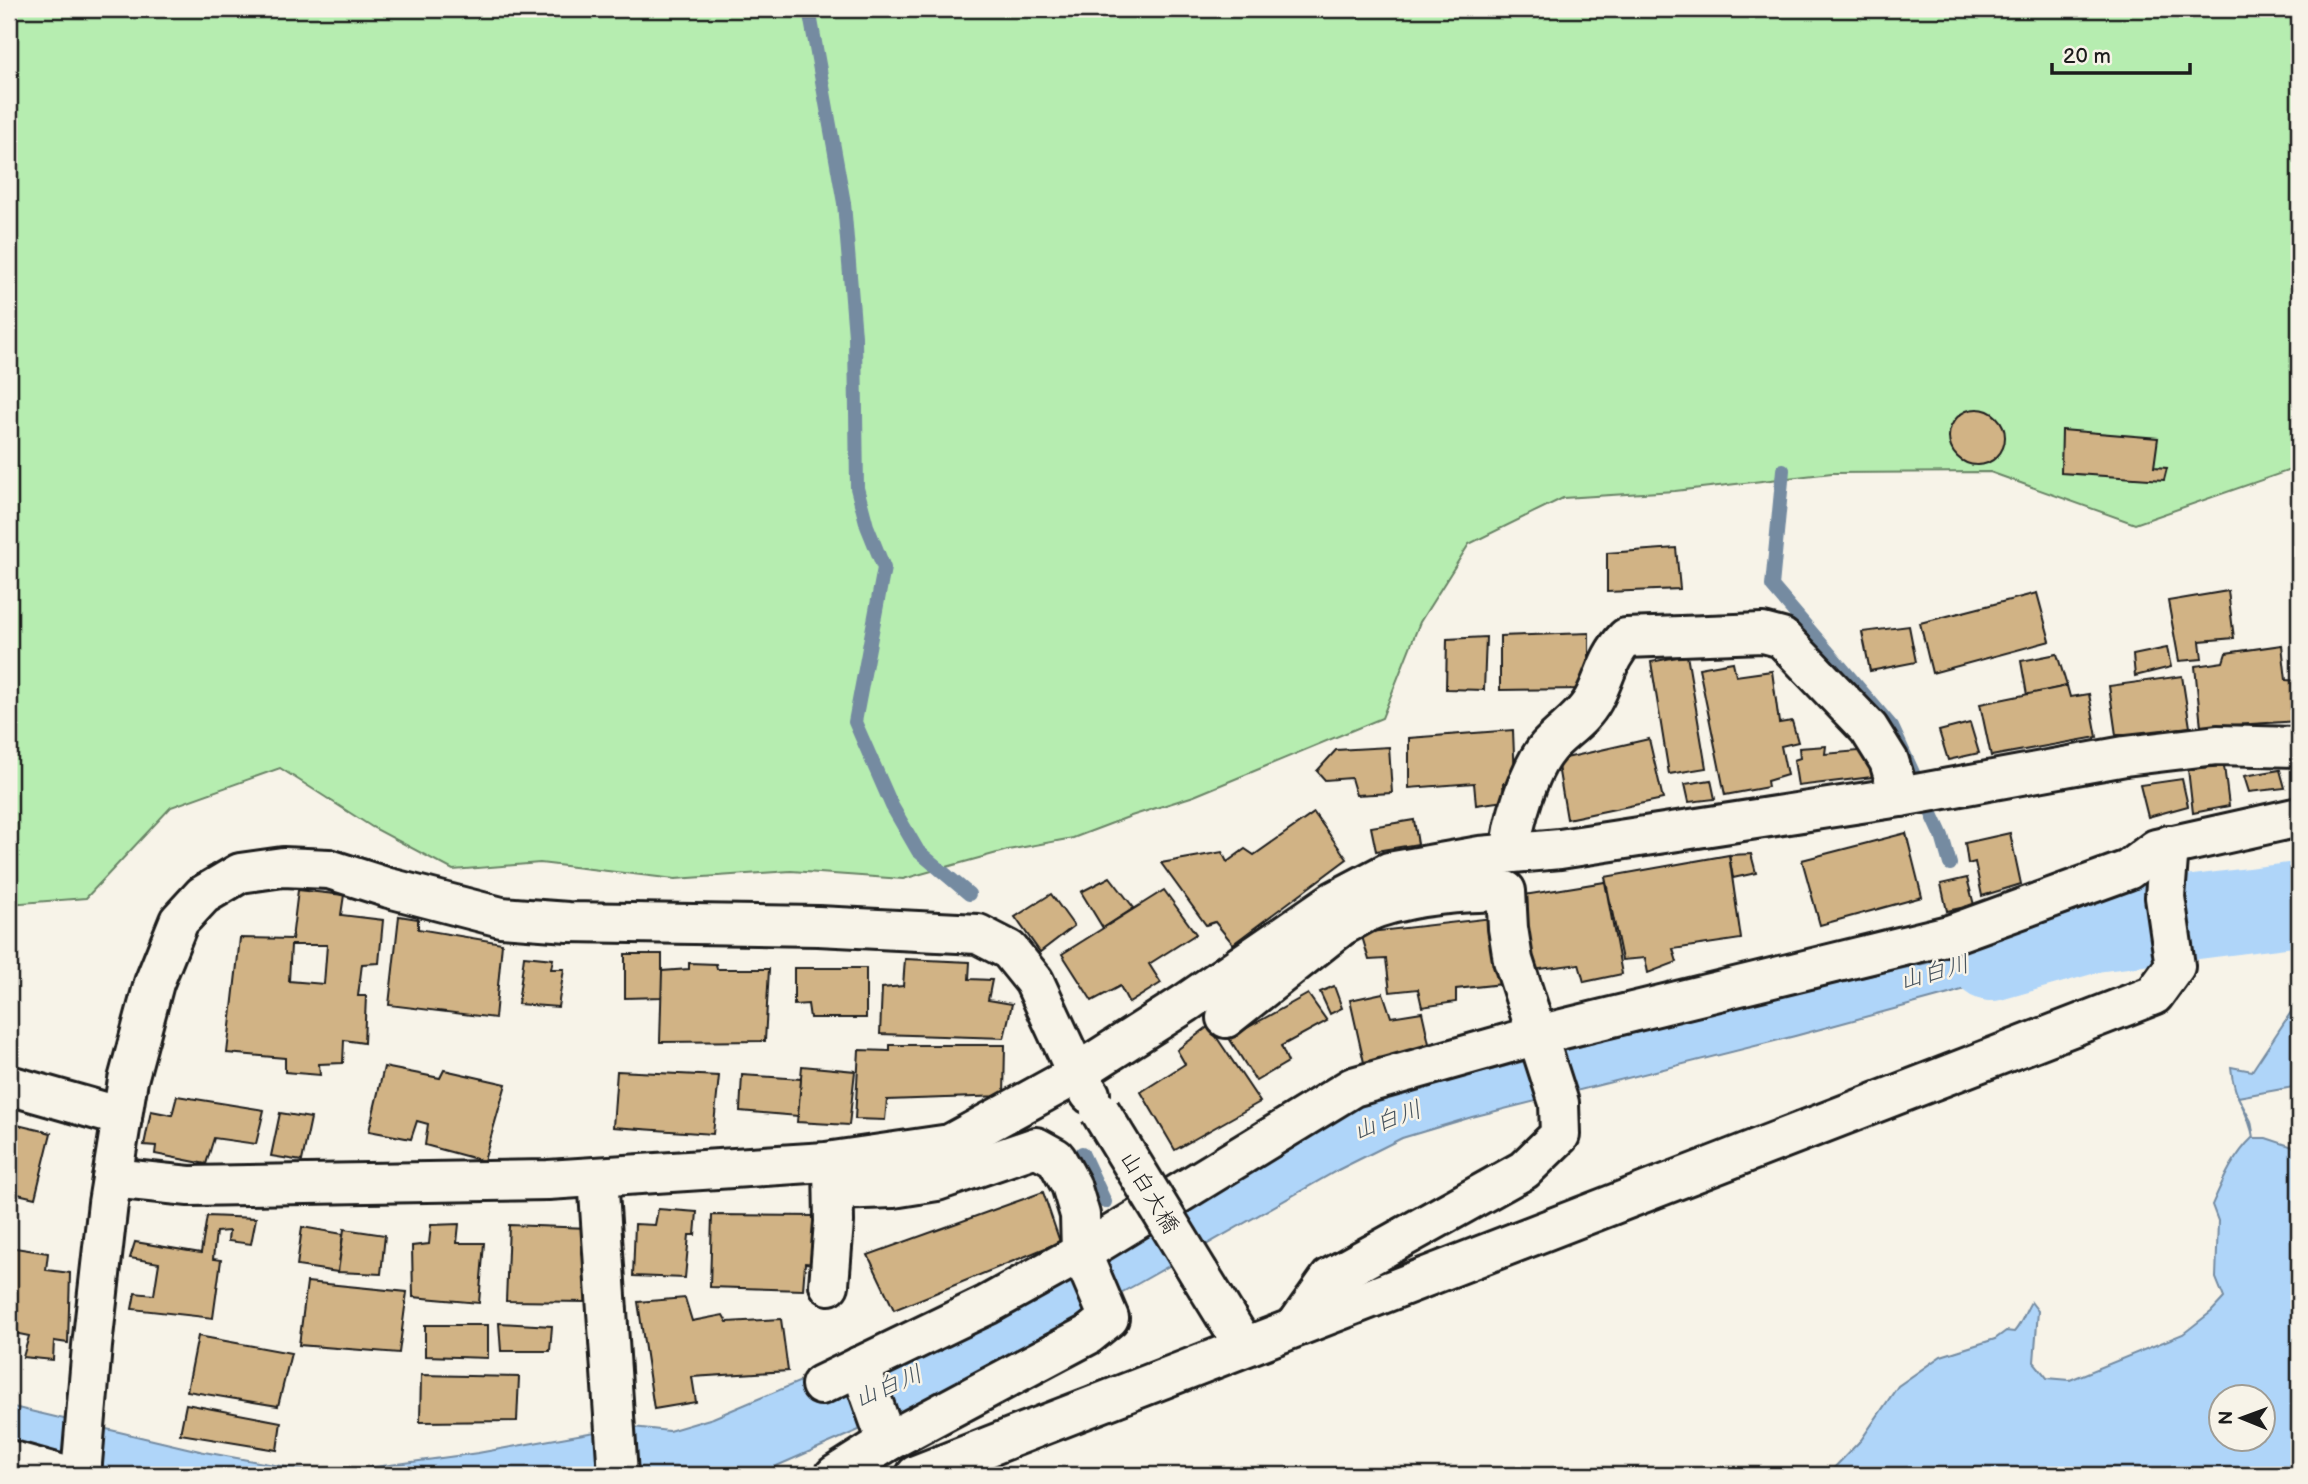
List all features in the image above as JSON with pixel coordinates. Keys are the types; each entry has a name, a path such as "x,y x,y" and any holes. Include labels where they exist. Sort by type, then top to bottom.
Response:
{"street":[{"path":"1511,853 1511,834 1517,814 1542,757 1548,747 1567,731 1592,703 1612,653 1626,638 1763,633 1782,638 1869,729 1889,761 1900,797"},
{"path":"1226,1018 1334,916 1389,872 1480,856 1560,849 1900,797 2125,756 2217,745 2299,747"},
{"path":"821,1385 987,1305 1081,1252 1353,1087 1541,1042 1949,935 2128,870 2156,849 2299,817"},
{"path":"916,1475 2154,995 2175,966 2165,897 2169,845"},
{"name":"山白大橋","path":"75,1475 85,1419 112,1178 128,1080 155,983 179,921 203,895 240,873 283,867 329,869 501,917 568,922 818,926 978,934 1009,950 1034,981 1077,1074 1244,1346"},
{"path":"834,1176 950,1144 1001,1118 1077,1074 1186,1003 1334,916 1459,892 1506,891 1513,960 1559,1103 1560,1135 1524,1170 1330,1278 1296,1326"},
{"path":"9,1085 122,1117"},
{"path":"112,1178 202,1186 344,1185 598,1177 834,1176 893,1188 937,1181 1036,1147 1056,1158 1071,1185 1080,1215 1081,1252 1109,1318 1088,1335 887,1442 835,1475"},
{"path":"830,1285 834,1176"},
{"path":"598,1177 618,1475"},
{"path":"860,1366 887,1442"},
{"path":"9,1460 75,1475"}],"green space":[{"path":"9,9 2299,9 2299,467 2135,524 1990,472 1832,473 1675,491 1563,498 1469,544 1420,622 1382,718 1194,796 1073,838 1008,850 903,879 791,871 675,879 540,863 453,870 372,827 280,768 171,807 86,898 9,904"}],"water":[{"path":"2299,862 2299,933 2270,934 2263,879"},
{"path":"2088,908 2101,912 2106,948 2095,948 1949,994 1795,1036 1472,1117 1402,1138 1338,1170 1139,1283 907,1409 756,1475 95,1475 9,1451 9,1406 204,1452 324,1474 478,1453 633,1427 669,1431 713,1418 808,1378 821,1404 901,1366 1362,1104 1757,1000 1927,963"},
{"path":"2299,1000 2299,1086 2238,1097 2231,1067 2252,1071"},
{"path":"2239,1099 2251,1121 2254,1138 2266,1138 2299,1149 2299,1475 1827,1475 1861,1440 1898,1386 1941,1356 1995,1339 2006,1331 2014,1332 2031,1302 2038,1311 2034,1362 2047,1378 2070,1380 2183,1334 2211,1312 2224,1298 2216,1278 2218,1221 2212,1205 2234,1160 2253,1137"}],"building":[{"path":"1977,409 1988,411 1997,417 2003,426 2003,448 1997,457 1988,463 1977,465 1966,463 1957,457 1951,448 1949,437 1951,426 1957,417 1966,411"},
{"path":"2062,430 2158,438 2154,467 2167,468 2164,480 2061,473"},
{"path":"1676,548 1680,589 1607,592 1607,553"},
{"path":"2228,591 2234,638 2200,641 2202,659 2179,661 2168,601"},
{"path":"2037,593 2050,641 1932,673 1920,623"},
{"path":"1909,626 1916,662 1870,671 1862,632"},
{"path":"1589,633 1589,689 1500,690 1500,636"},
{"path":"1486,637 1484,690 1446,689 1447,639"},
{"path":"2282,645 2286,680 2299,681 2299,721 2201,727 2195,666 2223,662 2226,653"},
{"path":"2167,648 2171,667 2135,676 2133,655"},
{"path":"2057,654 2067,686 2027,695 2021,661"},
{"path":"1687,655 1706,768 1669,774 1651,662"},
{"path":"1733,662 1736,676 1772,671 1779,723 1792,721 1798,742 1781,746 1787,775 1767,781 1768,787 1725,795 1699,668"},
{"path":"2182,676 2190,727 2116,735 2109,686"},
{"path":"2067,686 2070,697 2089,694 2097,737 1991,756 1980,704"},
{"path":"1970,723 1979,753 1948,760 1939,731"},
{"path":"1513,730 1515,781 1503,783 1504,801 1476,805 1474,783 1409,788 1409,738"},
{"path":"1649,739 1663,799 1567,819 1557,760"},
{"path":"1826,746 1825,754 1870,750 1872,777 1798,786 1794,760 1800,758 1799,748"},
{"path":"1389,747 1392,793 1356,795 1351,778 1325,780 1317,771 1336,750"},
{"path":"2224,766 2229,806 2193,813 2188,769"},
{"path":"2280,770 2285,788 2249,792 2244,776"},
{"path":"2182,779 2188,806 2148,817 2140,785"},
{"path":"1711,780 1715,799 1689,802 1685,784"},
{"path":"1314,813 1347,859 1233,944 1215,922 1206,925 1161,863 1222,852 1227,862 1245,849 1254,855"},
{"path":"1414,820 1418,844 1376,851 1371,827"},
{"path":"1906,833 1922,897 1820,925 1802,860"},
{"path":"2010,833 2021,884 1982,896 1975,862 1968,864 1965,843"},
{"path":"1751,854 1756,873 1733,878 1729,855"},
{"path":"1729,855 1741,939 1673,949 1677,962 1648,973 1645,958 1622,960 1605,877"},
{"path":"1110,877 1134,908 1103,928 1081,892"},
{"path":"1967,878 1974,905 1947,911 1941,884"},
{"path":"1605,882 1622,974 1584,982 1579,964 1532,970 1524,895"},
{"path":"298,890 344,895 341,915 383,920 379,963 362,964 358,996 366,996 364,1043 344,1040 343,1063 319,1064 320,1075 285,1072 285,1058 227,1053 240,938 292,939","holes":["291,945 327,945 324,984 289,981"]},
{"path":"1164,890 1196,934 1149,964 1161,983 1129,1003 1120,986 1092,1001 1062,954"},
{"path":"1051,894 1074,926 1040,952 1015,917"},
{"path":"399,916 418,919 418,929 502,943 495,1018 389,1005"},
{"path":"1492,918 1502,984 1456,989 1456,1002 1422,1007 1418,989 1390,992 1386,959 1369,960 1361,933"},
{"path":"625,954 662,954 662,997 625,998"},
{"path":"524,956 553,959 551,969 564,969 558,1007 518,1004"},
{"path":"905,959 970,962 969,979 992,980 988,1000 1012,1004 1004,1038 880,1034 882,988 903,986"},
{"path":"689,963 716,964 717,969 769,969 765,1041 660,1042 662,971 689,969"},
{"path":"794,968 866,968 866,1018 810,1018 808,1004 794,1005"},
{"path":"1334,986 1342,1008 1330,1014 1320,992"},
{"path":"1383,993 1391,1017 1422,1012 1430,1048 1365,1067 1350,1000"},
{"path":"1308,994 1327,1021 1281,1046 1288,1062 1256,1081 1229,1038"},
{"path":"1209,1026 1260,1102 1175,1150 1141,1092 1185,1064 1177,1050"},
{"path":"890,1045 1005,1045 1004,1096 887,1100 885,1120 855,1119 859,1050 890,1051"},
{"path":"802,1066 855,1071 849,1125 797,1122"},
{"path":"384,1067 440,1078 444,1070 506,1084 484,1161 425,1145 428,1124 417,1121 411,1139 369,1131"},
{"path":"617,1071 719,1076 713,1134 613,1127"},
{"path":"742,1075 801,1079 798,1116 740,1111"},
{"path":"177,1096 264,1110 256,1144 214,1138 206,1164 155,1154 156,1146 144,1145 151,1111 172,1115"},
{"path":"280,1113 311,1118 302,1161 271,1156"},
{"path":"9,1123 51,1133 35,1198 9,1192"},
{"path":"1043,1192 1060,1242 894,1310 868,1255"},
{"path":"658,1209 697,1212 695,1235 689,1235 685,1278 633,1276 635,1224 655,1225"},
{"path":"712,1215 818,1216 818,1264 805,1263 803,1290 710,1287"},
{"path":"207,1216 256,1218 251,1244 228,1241 229,1231 216,1232 213,1259 221,1260 213,1318 132,1309 135,1293 154,1295 159,1263 130,1258 135,1242 201,1253"},
{"path":"459,1224 457,1243 484,1243 479,1303 413,1297 412,1246 429,1244 431,1225"},
{"path":"509,1225 589,1228 587,1302 506,1301"},
{"path":"302,1227 343,1234 338,1272 297,1266"},
{"path":"344,1229 385,1235 381,1274 338,1272"},
{"path":"9,1247 48,1253 46,1270 70,1273 68,1343 54,1341 53,1360 23,1357 29,1336 9,1332"},
{"path":"307,1282 407,1292 399,1353 299,1345"},
{"path":"685,1298 692,1321 723,1315 727,1322 781,1319 788,1371 692,1377 696,1402 654,1409 638,1302"},
{"path":"499,1323 552,1326 550,1351 501,1351"},
{"path":"425,1325 488,1325 488,1358 425,1356"},
{"path":"198,1336 291,1353 278,1406 187,1391"},
{"path":"421,1375 519,1377 517,1421 420,1422"},
{"path":"186,1404 281,1422 277,1450 180,1434"}],"waterway":[{"path":"809,9 844,203 855,336 857,488 867,526 884,568 855,722 892,806 918,851 969,894"},
{"path":"1783,470 1772,586 1892,727 1942,836 1950,864"},
{"name":"山白川","path":"1991,959 2093,930 2299,904"},
{"path":"1082,1153 1105,1202"}]}
